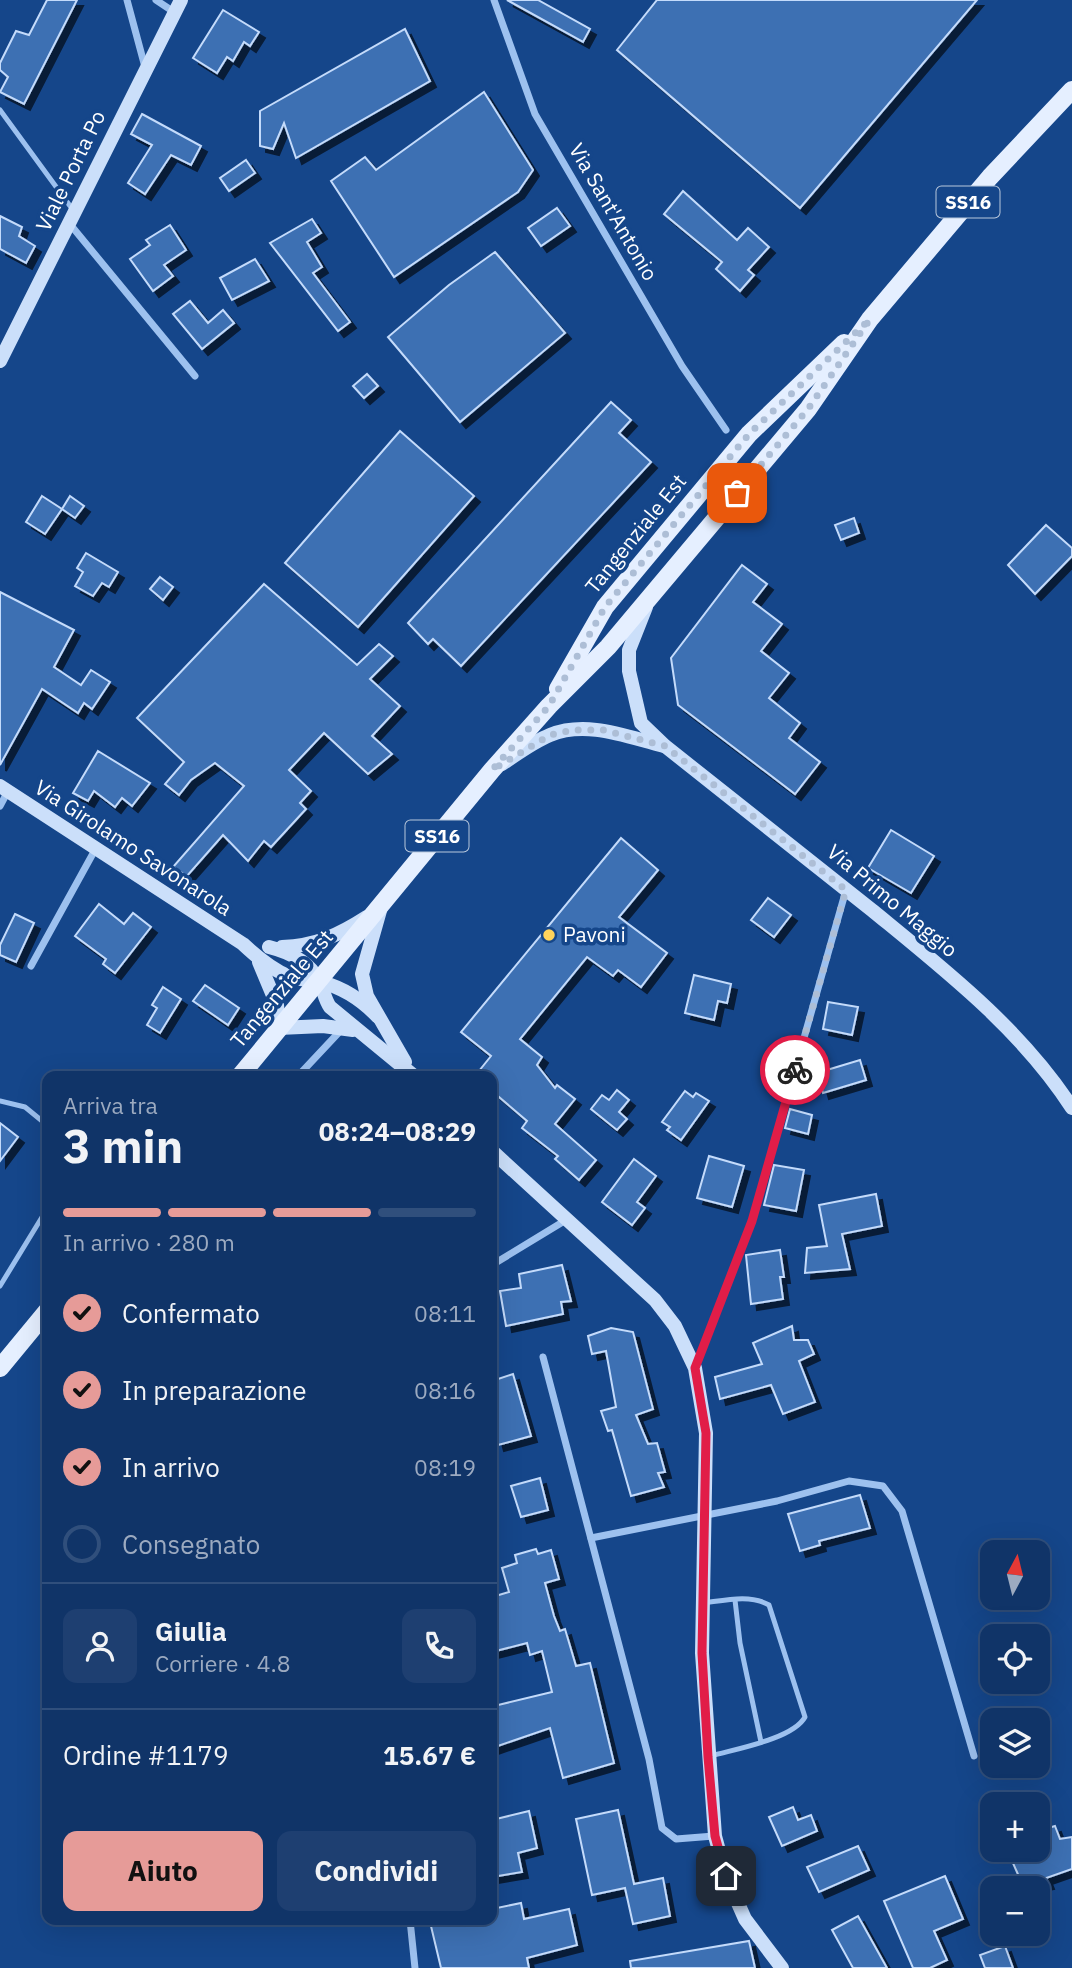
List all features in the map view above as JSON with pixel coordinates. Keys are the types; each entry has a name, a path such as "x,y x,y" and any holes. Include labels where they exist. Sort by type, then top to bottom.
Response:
{"main road":[{"name":"Tangenziale Est","path":"244,1071 492,770 549,706 608,647 808,409 870,319 990,177 1072,90"},
{"name":"Tangenziale Est","path":"549,706 594,622 613,597 749,434 870,319"},
{"path":"0,1368 42,1317"}],"street":[{"path":"127,0 145,68"},
{"path":"156,0 178,6"},
{"name":"Via Sant'Antonio","path":"494,0 535,114 682,366 726,430"},
{"name":"Viale Porta Po","path":"0,361 178,6"},
{"path":"72,218 195,376"},
{"name":"Via Primo Maggio","path":"649,599 629,650 629,671 641,723 665,746 912,943 1032,1053 1072,1108"},
{"name":"Via Primo Maggio","path":"492,770 550,735 573,730 603,730 665,746"},
{"path":"0,806 4,789"},
{"name":"Via Girolamo Savonarola","path":"4,789 291,978 320,982"},
{"path":"31,966 96,848"},
{"path":"695,1368 752,1221 846,890"},
{"name":"Via Girolamo Savonarola","path":"243,944 269,947 318,943 339,936 379,907"},
{"name":"Via Girolamo Savonarola","path":"379,907 362,974 367,996 411,1071"},
{"name":"Via Girolamo Savonarola","path":"269,947 296,956 320,982 322,995 330,1007 408,1071"},
{"name":"Via Girolamo Savonarola","path":"256,956 266,973 277,1004 279,1028 344,1028 369,1038"},
{"path":"320,982 362,1000 378,1017"},
{"path":"303,1071 344,1028"},
{"path":"497,1155 655,1300 675,1326 695,1368 706,1433 702,1653 715,1836 726,1876 745,1919 782,1968"},
{"path":"497,1262 568,1219"},
{"path":"543,1357 649,1759 662,1828 676,1839 715,1836"},
{"path":"591,1538 777,1501 849,1481 883,1486 902,1511 974,1756"},
{"path":"411,1925 415,1968"}],"lane":[{"path":"0,110 72,218"},
{"path":"0,1101 25,1107 42,1121"},
{"path":"0,1286 42,1217"},
{"path":"734,1600 740,1643 761,1742"},
{"path":"703,1603 759,1600 769,1605 805,1717 800,1726 761,1742 708,1757"}],"building":[{"path":"47,0 77,0 24,104 0,92 8,77 0,70 0,63 16,31 29,35"},
{"path":"507,0 538,0 590,29 583,42"},
{"path":"657,0 977,0 800,208 617,50"},
{"path":"223,10 259,32 250,46 244,42 233,61 227,57 217,73 193,58"},
{"path":"405,29 430,81 296,158 284,123 273,149 260,146 260,111"},
{"path":"484,92 533,170 518,192 394,277 331,181 365,157 376,170"},
{"path":"142,114 201,146 191,165 171,155 145,194 128,183 152,145 131,134"},
{"path":"246,160 255,173 229,191 220,178"},
{"path":"683,191 737,240 748,228 769,247 748,270 754,275 740,291 716,269 722,262 664,214"},
{"path":"557,208 570,226 541,246 528,228"},
{"path":"0,216 22,227 19,236 35,246 26,263 0,249"},
{"path":"312,219 321,233 307,242 322,267 313,273 350,322 338,331 270,243"},
{"path":"170,225 186,250 164,265 173,276 153,291 130,259 150,245 146,240"},
{"path":"495,252 565,333 460,422 388,337 449,285"},
{"path":"255,259 269,281 232,300 220,278"},
{"path":"190,301 208,323 223,310 234,323 202,349 173,314"},
{"path":"367,374 378,386 364,398 353,386"},
{"path":"611,402 631,420 619,433 651,462 461,666 433,639 428,644 408,623"},
{"path":"400,431 474,496 358,627 285,563"},
{"path":"42,496 62,509 45,534 26,522"},
{"path":"70,496 84,506 75,518 62,509"},
{"path":"854,518 859,533 841,540 835,525"},
{"path":"1046,525 1072,548 1072,556 1035,594 1008,565"},
{"path":"86,553 118,572 109,587 102,583 93,596 75,586 83,572 77,568"},
{"path":"742,565 767,584 753,602 782,624 761,651 789,673 769,698 800,723 789,738 820,762 795,794 678,705 671,658"},
{"path":"160,577 173,587 163,600 150,589"},
{"path":"264,584 357,665 379,644 393,656 370,679 400,706 372,736 392,754 368,774 324,733 289,770 311,791 300,803 306,809 271,847 264,841 248,861 223,835 187,876 173,867 244,786 215,763 191,780 179,795 165,784 184,762 137,718"},
{"path":"0,592 74,630 54,667 81,685 91,670 110,682 92,709 84,703 78,713 42,689 0,765"},
{"path":"98,751 150,783 132,806 122,798 115,807 94,791 88,801 73,793"},
{"path":"891,830 934,856 911,893 868,868"},
{"path":"621,838 658,870 619,917 667,953 641,987 618,970 613,976 587,957 520,1039 542,1057 537,1065 555,1088 557,1085 575,1099 555,1124 596,1160 579,1180 555,1159 558,1156 522,1128 527,1121 497,1095 497,1071 479,1071 491,1056 461,1032"},
{"path":"768,898 791,915 774,937 751,920"},
{"path":"99,904 124,924 133,913 151,927 115,973 103,964 106,959 75,936"},
{"path":"15,914 34,923 16,962 0,955 0,945"},
{"path":"694,975 731,984 727,1003 718,1001 714,1020 685,1013"},
{"path":"205,985 239,1008 228,1025 193,1001"},
{"path":"163,987 181,999 160,1033 147,1025 157,1008 152,1005"},
{"path":"828,1002 858,1007 852,1035 823,1029"},
{"path":"860,1060 866,1080 823,1093 817,1073"},
{"path":"617,1090 629,1100 619,1112 627,1119 617,1130 591,1109 602,1095 609,1100"},
{"path":"685,1091 693,1097 696,1093 709,1101 681,1140 667,1130 670,1127 662,1122"},
{"path":"790,1109 812,1115 808,1134 785,1128"},
{"path":"0,1123 18,1137 0,1161"},
{"path":"709,1156 744,1166 732,1207 697,1198"},
{"path":"634,1159 656,1176 637,1202 645,1208 632,1225 602,1202"},
{"path":"774,1165 804,1170 796,1211 764,1205"},
{"path":"876,1194 882,1226 842,1234 850,1269 805,1273 807,1248 827,1246 819,1205"},
{"path":"780,1250 784,1277 780,1277 783,1299 751,1304 746,1255"},
{"path":"562,1265 571,1301 561,1302 563,1314 506,1326 500,1291 521,1288 519,1274"},
{"path":"792,1326 794,1340 808,1340 814,1354 799,1361 815,1402 783,1414 771,1385 720,1399 715,1377 762,1364 753,1343"},
{"path":"611,1328 633,1332 653,1409 636,1415 648,1444 657,1443 665,1472 658,1473 664,1487 631,1496 612,1430 608,1431 601,1411 616,1407 606,1351 592,1354 588,1336"},
{"path":"513,1374 531,1436 498,1445 497,1379"},
{"path":"540,1478 548,1510 521,1517 511,1486"},
{"path":"860,1495 870,1528 819,1541 820,1545 800,1551 788,1514"},
{"path":"536,1549 538,1554 551,1550 559,1579 545,1583 554,1616 560,1631 565,1629 576,1666 590,1663 614,1763 563,1778 550,1728 497,1746 498,1705 552,1692 542,1651 530,1655 527,1643 497,1651 497,1596 509,1592 502,1568 517,1563 515,1555"},
{"path":"793,1807 798,1820 811,1815 817,1831 782,1846 769,1817"},
{"path":"618,1810 634,1884 663,1878 670,1916 633,1924 625,1888 592,1895 576,1819"},
{"path":"529,1811 537,1848 518,1853 522,1872 497,1876 497,1819"},
{"path":"1055,1826 1060,1839 1072,1837 1072,1869 1050,1877 1019,1876 1013,1862 1050,1862 1050,1827"},
{"path":"858,1846 869,1870 819,1892 807,1867"},
{"path":"945,1876 963,1919 934,1931 947,1960 930,1968 913,1968 884,1901"},
{"path":"521,1903 524,1919 569,1909 577,1945 527,1958 529,1968 441,1968 431,1925 497,1925 497,1908"},
{"path":"858,1916 887,1968 853,1968 832,1930"},
{"path":"749,1941 755,1968 631,1968 630,1961"},
{"path":"1005,1946 1013,1968 985,1968 980,1955"}],"way so far":[{"path":"737,493 808,409 870,319 749,434 605,607 594,622 549,706 492,770 550,735 573,730 603,730 665,746 846,890 795,1070"}],"place":[{"name":"Pavoni","path":"549,935"}],"route":[{"path":"726,1876 715,1836 708,1757 702,1653 706,1433 695,1368 752,1221 795,1070"}]}
